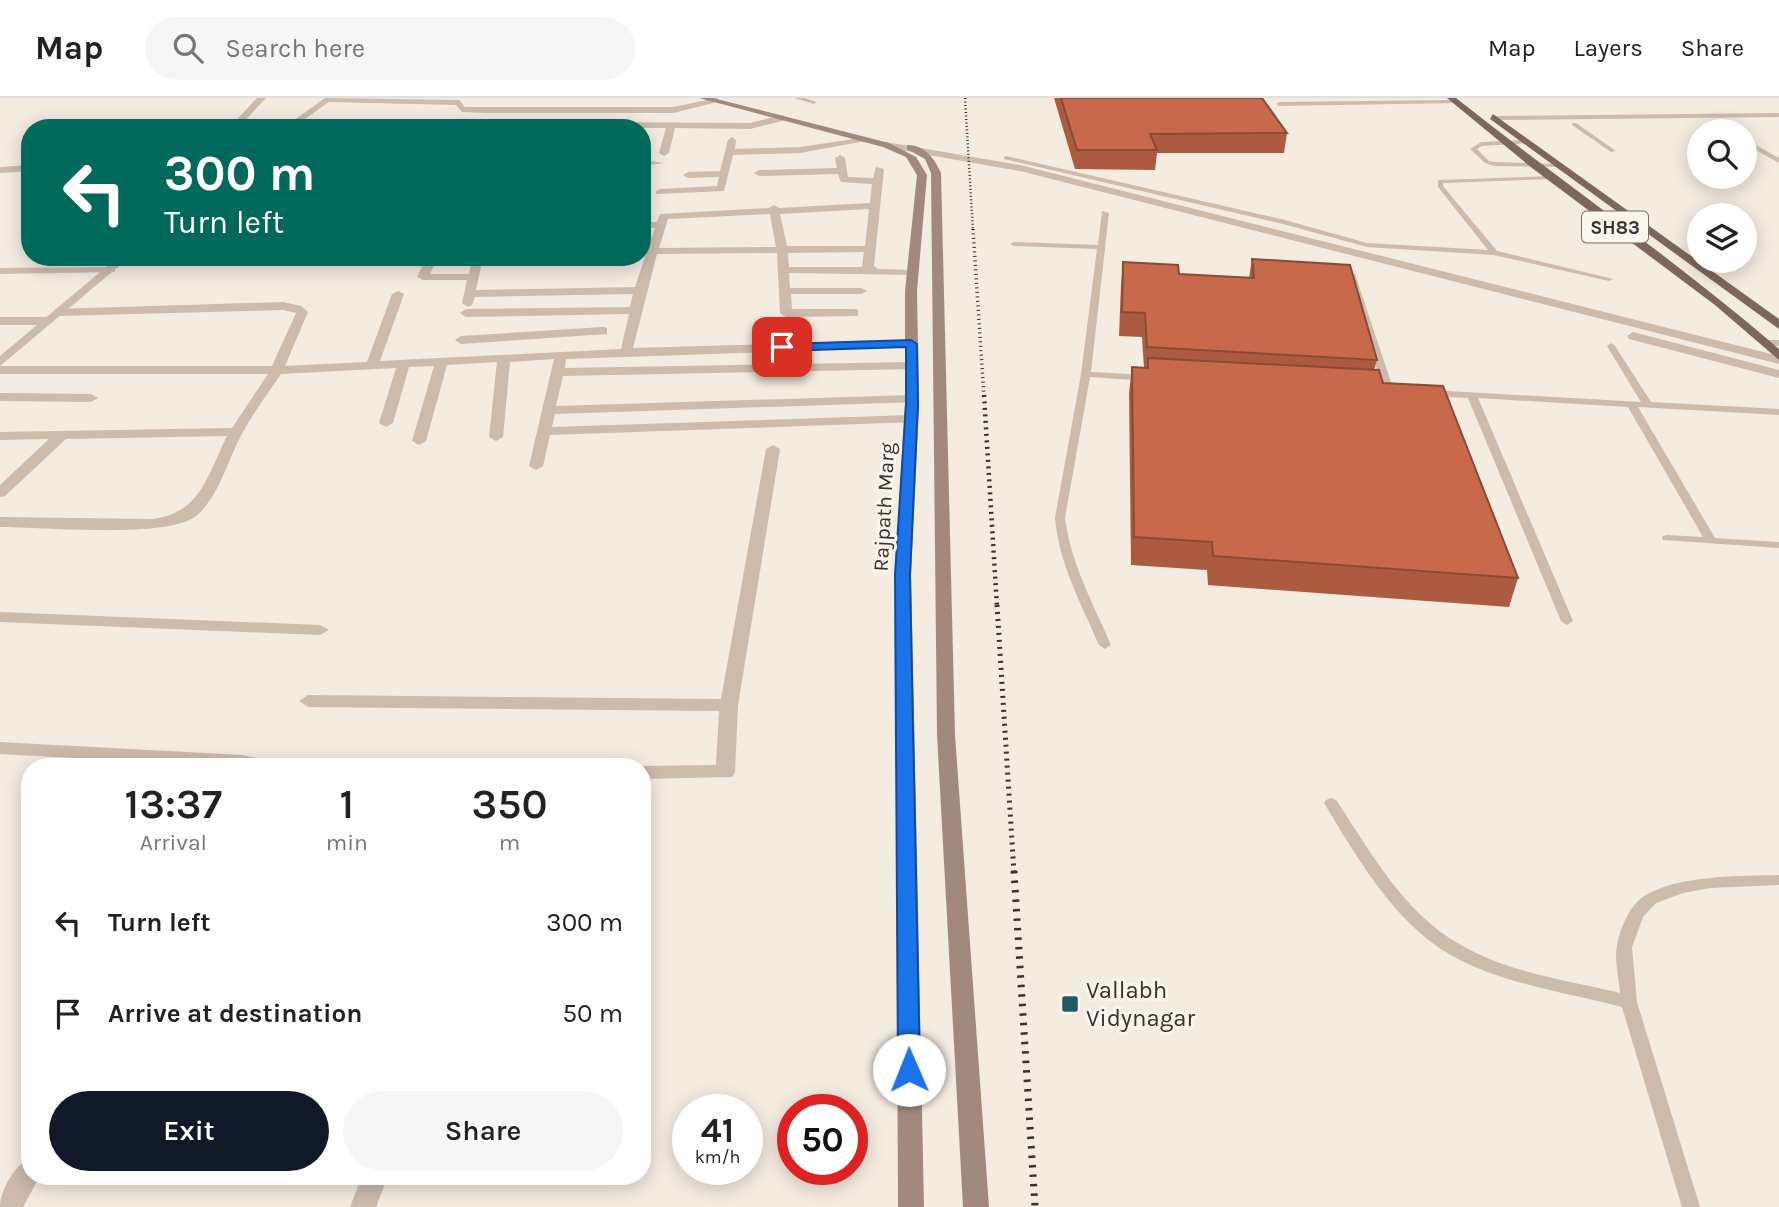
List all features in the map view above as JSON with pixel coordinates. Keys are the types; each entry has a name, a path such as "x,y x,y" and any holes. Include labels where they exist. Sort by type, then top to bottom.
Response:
{"main road":[{"name":"SH83","path":"1468,98 1779,326"},
{"path":"717,99 918,153"},
{"path":"717,99 891,139 918,153 936,173 946,735 976,1207"},
{"name":"SH83","path":"1453,100 1535,166 1719,303 1779,358"},
{"name":"Rajpath Marg","path":"911,1207 903,575 912,399 912,273 922,176 918,153"}],"street":[{"path":"242,119 262,98"},
{"path":"483,119 498,98"},
{"path":"300,119 329,99 426,100 459,103 462,109 673,110 717,99"},
{"path":"368,108 379,99"},
{"path":"409,119 426,100"},
{"path":"356,119 359,116"},
{"path":"651,126 734,127 759,125 783,118"},
{"path":"651,161 662,158 671,126"},
{"path":"660,192 721,189 734,127"},
{"path":"730,152 800,150 867,140"},
{"path":"918,153 1020,168 1779,358"},
{"path":"918,153 1020,174 1779,374"},
{"path":"840,158 844,180 878,181"},
{"path":"0,170 21,169"},
{"path":"870,270 869,249 879,169"},
{"path":"759,173 841,171"},
{"path":"688,175 726,174"},
{"path":"651,243 664,216 670,214 875,206"},
{"path":"774,208 782,250 783,309 789,314 854,313"},
{"path":"651,225 660,225"},
{"path":"651,251 869,249"},
{"path":"0,362 115,266"},
{"path":"428,266 422,276 474,277"},
{"path":"456,362 476,266"},
{"path":"626,352 644,266"},
{"path":"0,271 111,270"},
{"path":"782,270 912,273"},
{"path":"470,294 640,290"},
{"path":"783,291 861,291"},
{"path":"372,366 398,294"},
{"path":"0,321 54,316 297,308 302,312 277,370 236,432 203,499 190,513 174,521 152,524 0,522"},
{"path":"466,313 637,310"},
{"path":"461,340 603,331"},
{"path":"0,370 277,370 626,352 911,344"},
{"path":"536,466 560,357"},
{"path":"496,437 504,360"},
{"path":"419,441 440,363"},
{"path":"386,423 403,364"},
{"path":"557,372 912,366"},
{"path":"0,397 91,398"},
{"path":"549,410 912,399"},
{"path":"544,431 911,419"},
{"path":"0,436 236,432"},
{"path":"0,493 61,436"},
{"path":"651,772 724,772 729,705 774,449"},
{"path":"0,617 320,630"},
{"path":"308,701 729,705"},
{"path":"0,748 186,758"},
{"path":"9,1207 21,1185"},
{"path":"363,1207 372,1185"}],"lane":[{"path":"797,98 814,102"},
{"path":"1279,104 1453,100"},
{"path":"1498,121 1779,115"},
{"path":"1498,121 1574,124 1687,122"},
{"path":"1757,122 1779,122"},
{"path":"1574,124 1613,151"},
{"path":"1527,142 1478,145 1473,149 1487,162 1495,164 1560,166"},
{"path":"1757,148 1779,161"},
{"path":"1006,158 1337,238 1399,249 1494,253 1609,279"},
{"path":"1494,253 1440,186 1440,181 1551,178"},
{"path":"1105,214 1086,374 1060,518 1061,539 1105,645"},
{"path":"1014,244 1101,247"},
{"path":"1351,274 1389,391"},
{"path":"1765,343 1779,344"},
{"path":"1611,346 1648,405"},
{"path":"1086,374 1155,378"},
{"path":"1375,390 1403,392"},
{"path":"1417,393 1779,412"},
{"path":"1472,396 1567,621"},
{"path":"1631,404 1711,541"},
{"path":"1667,538 1779,545"},
{"path":"1331,803 1416,919 1454,949 1495,966 1629,1002"},
{"path":"1691,1207 1629,1002 1624,947 1636,914 1651,900 1681,888 1710,883 1779,880"}],"building":[{"path":"1061,98 1262,98 1287,133 1150,134 1157,150 1077,150"},
{"path":"1252,259 1350,265 1377,360 1147,347 1145,313 1122,312 1123,262 1178,265 1179,274 1254,278"},
{"path":"1148,358 1379,370 1383,383 1443,386 1518,578 1213,556 1212,542 1134,537 1132,367 1148,368"}],"railway":[{"path":"965,98 973,231"},
{"path":"973,229 984,397"},
{"path":"984,395 997,607"},
{"path":"997,605 1014,873"},
{"path":"1014,871 1035,1207"}],"place":[{"name":"Vallabh Vidynagar","path":"1070,1004"}],"route":[{"path":"782,347 911,344 912,404 903,575 909,1070"}]}
